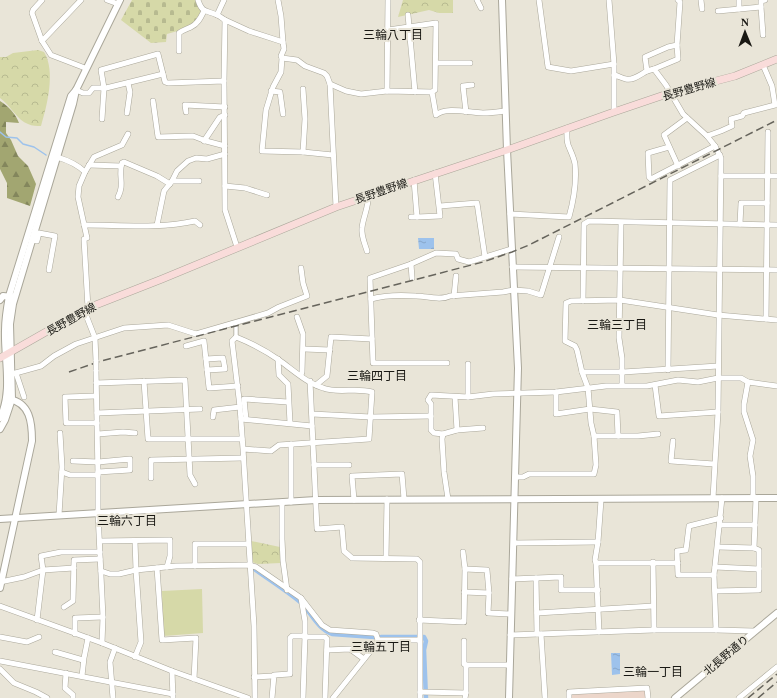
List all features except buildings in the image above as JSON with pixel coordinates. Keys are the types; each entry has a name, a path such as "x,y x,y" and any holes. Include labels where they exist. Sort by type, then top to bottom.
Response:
{"main road":[{"name":"長野豊野線","path":"5,356 86,309 336,207 507,150 670,93 735,76 777,59"}],"street":[{"path":"42,0 32,13 42,41 51,55 85,68"},
{"path":"42,41 80,0"},
{"path":"12,297 32,240 76,90 85,68 119,2 107,0"},
{"path":"198,0 200,8 204,11 217,15 250,31 283,42"},
{"path":"217,15 224,0"},
{"path":"278,0 284,49 281,56 282,66 271,91 266,110 262,151 303,152 333,155"},
{"path":"387,91 388,0"},
{"path":"477,0 482,8"},
{"path":"502,0 505,111 518,368 514,543 510,614 509,698"},
{"path":"539,0 548,68 571,71 614,64"},
{"path":"609,0 614,64 614,112"},
{"path":"614,75 626,79 632,79 647,71 678,59 677,45 680,2 678,0"},
{"path":"701,0 702,9"},
{"path":"739,0 740,9"},
{"path":"763,34 761,1 765,0"},
{"path":"718,11 761,7"},
{"path":"179,51 179,33 193,26 204,11"},
{"path":"408,15 415,92"},
{"path":"226,20 224,82 226,216 237,247"},
{"path":"388,30 436,23 435,90 432,92 436,115 438,113 453,110 482,113 505,111"},
{"path":"647,71 645,57 668,47 677,45"},
{"path":"102,118 104,88 101,70 158,54 165,82 224,82"},
{"path":"282,58 297,60 305,66 324,73 330,84 336,207"},
{"path":"436,63 470,63"},
{"path":"707,136 732,126 731,119 742,116 744,113 775,105 775,92 763,65"},
{"path":"654,69 666,85 683,114 707,136 720,155 718,412 713,498"},
{"path":"76,90 83,93 89,93 93,88 106,88 163,74"},
{"path":"127,113 130,92 128,83"},
{"path":"330,84 346,91 361,94 387,91 432,92"},
{"path":"466,112 463,86 472,85"},
{"path":"303,89 305,119 303,152"},
{"path":"0,418 10,399 5,356 12,297 71,96 76,90"},
{"path":"271,91 280,92 283,114"},
{"path":"153,101 158,137 193,136 204,141 225,146"},
{"path":"186,112 186,105 225,107"},
{"path":"204,141 220,117 225,115"},
{"path":"678,166 664,135 687,118"},
{"path":"510,214 569,217 575,194 576,178 571,149 568,147 567,128"},
{"path":"766,319 768,132"},
{"path":"102,643 95,338 86,309 84,239 87,238 78,197 79,186 94,157 122,145 128,134"},
{"path":"669,147 648,153 649,177 651,180 715,146"},
{"path":"157,225 164,192 171,183 177,171 188,161 196,158 207,159 225,154"},
{"path":"668,370 670,180 720,155"},
{"path":"57,157 65,159 85,172"},
{"path":"118,197 122,187 121,166 124,162 171,183 199,181"},
{"path":"89,165 121,166"},
{"path":"411,218 440,216 435,173"},
{"path":"721,176 777,176"},
{"path":"414,180 417,217"},
{"path":"225,186 245,188 267,195"},
{"path":"367,251 362,235 362,228 368,203 368,196"},
{"path":"740,224 741,203 767,203"},
{"path":"440,206 477,204 485,257"},
{"path":"84,225 157,225 182,224 195,221 200,225"},
{"path":"583,301 584,224 589,221 621,223 777,225"},
{"path":"621,223 618,338 622,358 622,385"},
{"path":"32,240 36,241 39,233 54,236 49,270"},
{"path":"371,298 381,296 409,296 445,298 513,290 528,291 541,295 558,237"},
{"path":"447,363 373,363 370,278 411,264 436,253 456,254 458,259 469,262 511,249"},
{"path":"411,264 412,278"},
{"path":"512,267 777,270"},
{"path":"14,374 41,366 61,352 76,344 124,328 168,325 196,334 268,313 279,307 308,296 303,282 301,268"},
{"path":"454,296 456,276"},
{"path":"0,300 3,296 12,297"},
{"path":"515,477 524,477 529,474 594,474 596,465 594,436 591,423 588,388 575,346 564,341 566,303 571,301 620,300 718,315 777,320"},
{"path":"297,317 303,334 304,349 301,375"},
{"path":"236,323 236,337 232,340 240,407 244,419"},
{"path":"236,337 278,359 316,385 334,391 362,389 372,392 369,440 279,445 272,451 243,449"},
{"path":"316,385 327,376 331,337 372,339"},
{"path":"186,346 204,341 209,388 238,386"},
{"path":"304,349 330,350"},
{"path":"5,356 24,397"},
{"path":"206,359 234,359"},
{"path":"278,359 279,375 288,384 290,423"},
{"path":"207,370 224,369 224,360"},
{"path":"468,364 468,397"},
{"path":"582,372 623,372 718,366"},
{"path":"0,429 5,420 14,374"},
{"path":"483,428 456,430 443,434 434,433 431,430 431,404 428,400 431,395 468,397 493,394 556,392 622,385 647,386 678,380 698,382 718,378 741,378 748,382 777,386"},
{"path":"96,383 185,380 190,474 195,484"},
{"path":"144,381 148,439 242,439"},
{"path":"310,381 317,529 342,527 344,551 352,558 417,559 420,562 419,638 424,692 420,698"},
{"path":"748,382 744,412 753,440 750,456 755,498 754,548"},
{"path":"655,385 659,416 718,412"},
{"path":"556,392 556,414 590,410 617,412 618,436"},
{"path":"96,396 64,398 66,423 97,423"},
{"path":"455,397 456,430"},
{"path":"255,698 254,633 242,439 244,398 288,402"},
{"path":"10,399 23,404 32,429 30,450 16,518 0,584 43,570 74,568"},
{"path":"213,417 214,410 240,407"},
{"path":"97,413 200,409"},
{"path":"312,414 371,417 431,416"},
{"path":"244,419 312,426"},
{"path":"98,434 123,432 135,433"},
{"path":"59,515 62,472 60,434"},
{"path":"443,434 444,472 448,499"},
{"path":"594,436 658,434"},
{"path":"673,441 671,461 714,464"},
{"path":"291,444 291,502"},
{"path":"151,478 151,460 243,458"},
{"path":"62,472 70,475 130,470 130,459 98,462 73,461"},
{"path":"314,465 349,464"},
{"path":"354,500 352,476 402,474 404,500"},
{"path":"716,630 714,575 722,498"},
{"path":"0,519 316,500 600,500 777,498"},
{"path":"386,558 387,499"},
{"path":"599,632 598,590 595,560 598,542 600,500"},
{"path":"282,502 283,561 287,590"},
{"path":"714,575 678,575 676,551 686,550 689,526 721,518"},
{"path":"720,525 755,525"},
{"path":"100,541 170,540 170,556 167,567"},
{"path":"135,541 141,642 135,657"},
{"path":"514,543 598,542"},
{"path":"195,566 195,544 248,544"},
{"path":"715,591 759,590 759,550 754,548 718,547"},
{"path":"36,620 43,570 41,556 61,552 100,552"},
{"path":"419,620 464,622 465,569 463,552"},
{"path":"64,607 74,601 74,560 100,559"},
{"path":"653,562 654,630"},
{"path":"596,563 678,563"},
{"path":"101,571 114,574 167,567 249,565 256,567 301,601 322,625 330,630 376,634 378,640 377,643 333,698"},
{"path":"715,567 759,569"},
{"path":"157,568 162,640 196,638 194,679"},
{"path":"465,569 487,570 489,593 488,613 510,614"},
{"path":"512,579 561,577 561,590 598,590"},
{"path":"536,578 537,613 545,698"},
{"path":"464,592 489,593"},
{"path":"301,601 305,621 303,698"},
{"path":"0,606 248,698"},
{"path":"537,613 653,606"},
{"name":"北長野通り","path":"676,698 777,613"},
{"path":"75,634 75,618 102,617"},
{"path":"510,635 654,630 754,631"},
{"path":"254,677 290,674 290,638 292,636 325,637 327,639 325,698"},
{"path":"0,637 27,642 39,637"},
{"path":"82,676 88,638"},
{"path":"378,640 419,638"},
{"path":"424,692 466,696 464,641"},
{"path":"113,698 110,662 116,648"},
{"path":"327,650 350,649 364,659"},
{"path":"55,652 84,660"},
{"path":"0,661 112,682 173,696 172,671"},
{"path":"466,665 509,665"},
{"path":"739,698 777,667"},
{"path":"0,670 14,683 47,698"},
{"path":"66,673 65,688 74,695 73,698"},
{"path":"272,698 273,676"},
{"path":"570,698 569,692 647,688 648,698"}],"shaded area":[{"path":"646,689 646,698 572,698 571,695 573,693"}],"green space":[{"path":"132,0 196,0 201,12 194,23 181,30 167,34 166,42 151,43 121,20"},
{"path":"403,0 453,0 453,13 439,13 429,10 398,17"},
{"path":"38,50 44,52 48,60 50,78 48,99 41,126 31,125 24,122 0,98 0,57 6,57 13,53"},
{"path":"0,101 11,110 19,123 6,122 6,133 18,156 28,166 36,184 30,206 7,198 7,183 0,169"},
{"path":"251,541 280,547 281,563 258,564 252,562"},
{"path":"202,589 203,633 163,636 162,591"}],"water":[{"path":"418,238 434,238 434,249 419,249"},
{"path":"611,653 620,653 620,674 612,675"}],"waterway":[{"path":"0,132 6,137 17,138 23,144 34,147 46,155"},
{"path":"253,568 299,601 318,624 326,631 332,634 374,637"},
{"path":"381,637 424,637 426,641 424,650 426,698"}],"railway":[{"path":"69,372 101,361 483,262 512,252 529,245 777,120"},
{"path":"748,698 777,674"},
{"path":"758,698 777,682"}],"district":[{"name":"三輪八丁目","path":"393,35"},
{"name":"三輪三丁目","path":"617,325"},
{"name":"三輪四丁目","path":"377,376"},
{"name":"三輪六丁目","path":"127,521"},
{"name":"三輪五丁目","path":"381,647"},
{"name":"三輪一丁目","path":"653,672"}]}
